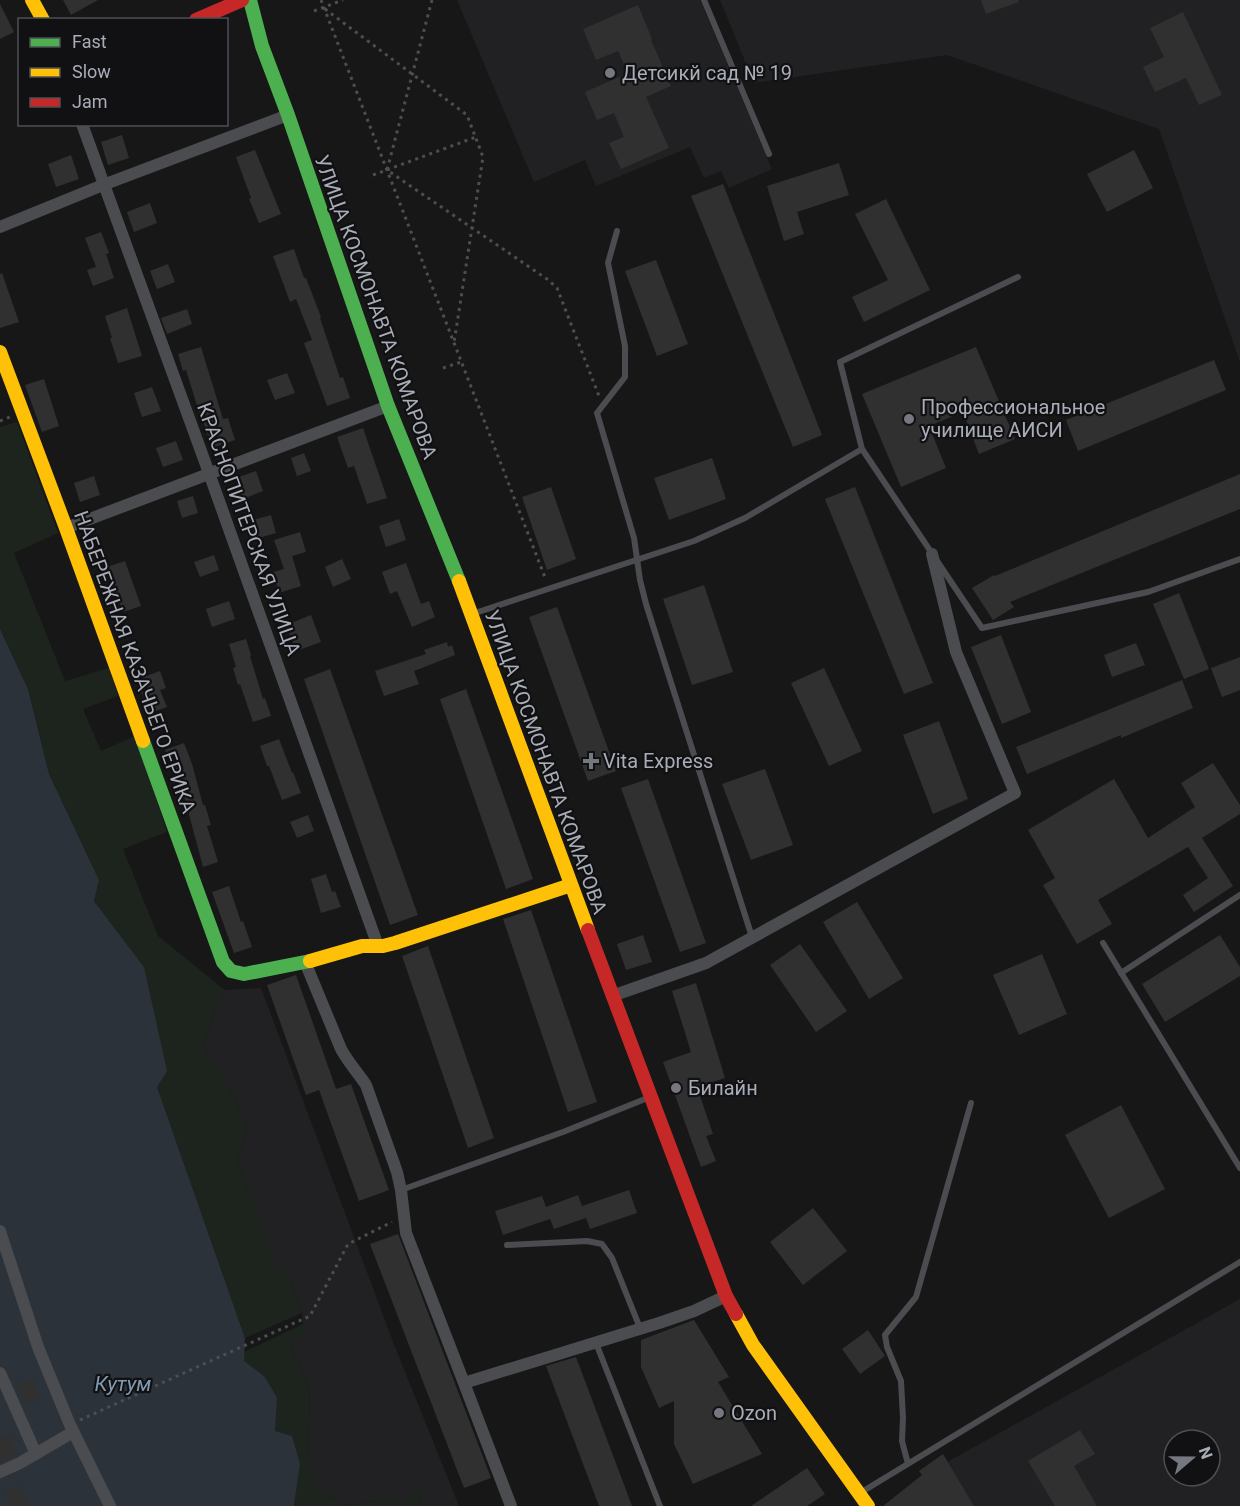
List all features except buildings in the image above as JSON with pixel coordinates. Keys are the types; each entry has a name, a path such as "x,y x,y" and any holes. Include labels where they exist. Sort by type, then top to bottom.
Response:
{"main road":[{"path":"32,0 42,18"},
{"path":"201,18 242,0"},
{"name":"УЛИЦА КОСМОНАВТА КОМАРОВА","path":"250,0 262,46 388,406 472,614 612,996 726,1296 753,1345 868,1506"},
{"name":"НАБЕРЕЖНАЯ КАЗАЧЬЕГО ЕРИКА","path":"0,352 223,962 231,971 244,974 306,962"},
{"path":"306,962 362,946 395,944 571,885"}],"street":[{"path":"0,226 288,115"},
{"name":"КРАСНОПИТЕРСКАЯ УЛИЦА","path":"83,126 378,946"},
{"path":"66,528 388,406"},
{"path":"612,996 706,963 1015,793 956,652 932,554"},
{"path":"306,962 341,1049 366,1085 397,1172 406,1233 412,1252 511,1506"},
{"path":"0,1231 38,1347 72,1428 110,1506"},
{"path":"464,1383 640,1329 694,1311 726,1296"},
{"path":"0,1373 36,1454"},
{"path":"0,1472 36,1454 72,1428"}],"lane":[{"path":"704,0 769,154"},
{"path":"617,231 608,263 625,346 625,377 597,412 634,538 646,604 752,937"},
{"path":"1018,277 840,362 862,448 982,628 1148,592 1240,559"},
{"path":"472,614 694,541 745,518 862,448"},
{"path":"1121,973 1240,895"},
{"path":"1103,944 1240,1168"},
{"path":"401,1190 563,1132 650,1097"},
{"path":"908,1464 902,1441 901,1381 887,1347 885,1335 916,1297 971,1103"},
{"path":"507,1245 587,1241 602,1244 612,1258 640,1329"},
{"path":"860,1494 1240,1262"},
{"path":"596,1342 660,1506"}],"path":[{"path":"321,0 549,588"},
{"path":"314,11 343,0"},
{"path":"387,170 432,0"},
{"path":"324,8 467,115 476,137 483,157 454,345"},
{"path":"373,175 476,137"},
{"path":"387,170 557,288 603,406"},
{"path":"443,368 461,362"},
{"path":"72,1428 101,1410 310,1316 348,1244 403,1216"}],"shaded area":[{"name":"Детсикй сад № 19","path":"457,0 700,0 772,169 729,188 721,171 704,178 690,147 596,186 585,160 534,182"},
{"path":"720,0 1240,0 1240,362 1159,129 947,55 754,83"},
{"path":"17,422 58,533 14,553 65,681 109,668 118,696 83,709 101,751 135,736 167,832 123,849 158,936 225,990 202,1044 229,1086 248,1127 237,1160 277,1270 285,1267 302,1313 245,1338 157,1087 144,967 94,901 99,880 49,774 28,689 0,629 0,427"},
{"path":"261,988 395,1347 459,1506 421,1506 418,1491 400,1501 374,1501 349,1505 321,1492 308,1453 310,1390 290,1343 306,1335 302,1313 285,1267 277,1271 237,1160 248,1127 229,1086 202,1044 225,990"},
{"path":"1240,1299 1240,1506 940,1506 922,1476"},
{"path":"303,1324 307,1335 290,1343 310,1390 308,1453 321,1492 349,1505 374,1501 400,1501 418,1490 421,1506 295,1506 275,1431 244,1361 244,1352"}],"water":[{"name":"Кутум","path":"0,629 28,689 49,774 99,880 94,901 144,967 167,1071 157,1087 245,1338 244,1361 265,1377 277,1398 275,1431 292,1436 300,1464 295,1506 0,1506"}],"traffic: fast":[{"path":"250,0 262,46 388,406 459,581"},
{"path":"143,741 223,962 231,971 244,974 310,961"}],"traffic: slow":[{"path":"32,0 42,18"},
{"path":"0,352 143,741"},
{"path":"459,581 588,930"},
{"path":"310,961 362,946 383,946 395,943 571,885"},
{"path":"736,1314 753,1345 868,1506"}],"traffic: jam":[{"path":"201,18 242,0"},
{"path":"588,930 726,1296 736,1314"}],"place":[{"name":"Детсикй сад № 19","path":"610,73"},
{"name":"Профессиональное училище АИСИ","path":"909,419"},
{"name":"Vita Express","path":"591,761"},
{"name":"Билайн","path":"676,1088"},
{"name":"Ozon","path":"719,1413"}]}
